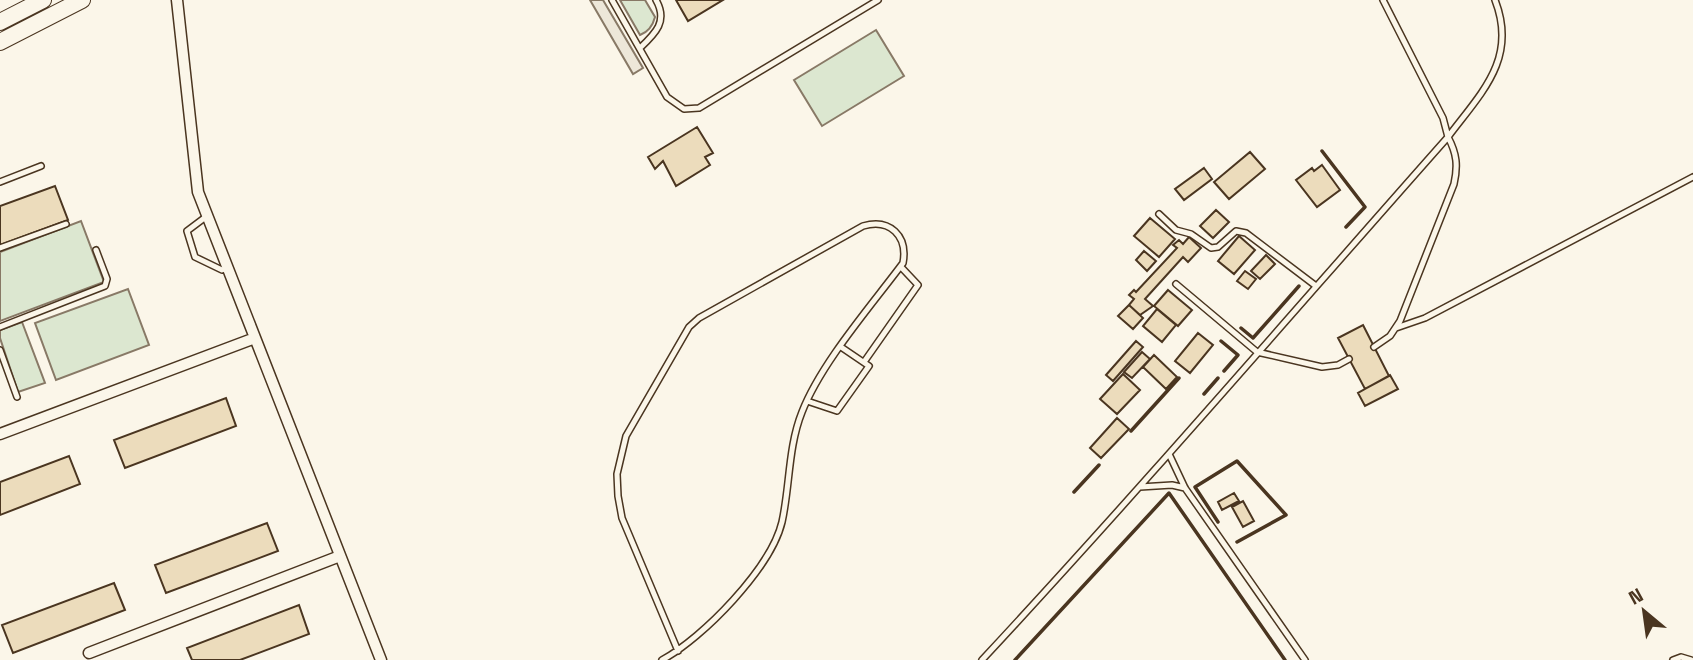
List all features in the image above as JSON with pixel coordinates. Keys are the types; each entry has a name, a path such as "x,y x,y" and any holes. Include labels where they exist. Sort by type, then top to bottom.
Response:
{"main road":[{"path":"0,22 43,0"},
{"path":"0,42 82,0"}],"street":[{"path":"177,0 198,191 381,660"},
{"path":"0,434 255,338"},
{"path":"89,653 340,556"}],"lane":[{"path":"612,0 667,97 684,109 699,108 878,0"},
{"path":"640,48 653,36 661,19 662,10 656,0"},
{"path":"1374,346 1383,342 1396,328 1454,184 1457,163 1438,107 1383,0"},
{"path":"982,660 1140,487 1448,137 1496,70 1502,52 1503,34 1501,16 1495,0"},
{"path":"0,182 41,166"},
{"path":"1396,328 1425,318 1693,177"},
{"path":"1159,214 1176,230 1191,234 1211,248 1218,247 1236,231 1246,233 1316,286"},
{"path":"207,216 187,231 195,257 222,270 228,268"},
{"path":"662,660 678,651 709,624 768,557 782,522 794,438 807,401 824,369 901,267 905,252 902,241 885,224 876,222 863,226 713,309 688,327 626,436 617,474 622,517 678,651"},
{"path":"0,248 66,224"},
{"path":"0,327 105,286 107,279 96,250"},
{"path":"864,362 918,285 901,267"},
{"path":"1176,284 1257,352 1322,367 1338,365 1349,359"},
{"path":"807,401 837,411 869,366 841,347"},
{"path":"0,350 17,397"},
{"path":"1169,454 1185,488 1306,660"},
{"path":"1140,487 1172,485 1185,488"},
{"path":"1672,660 1681,657 1691,660"}],"green space":[{"path":"620,0 645,0 655,17 648,30 640,35"},
{"path":"876,30 904,76 822,126 794,80"},
{"path":"81,221 104,282 0,321 0,252"},
{"path":"128,289 149,345 56,380 35,323"},
{"path":"22,322 45,383 18,392 0,338 0,330"}],"shaded area":[{"path":"590,0 603,0 643,68 633,74"}],"building":[{"path":"676,0 723,0 688,21"},
{"path":"697,127 713,153 705,157 710,165 676,186 663,161 655,169 648,157"},
{"path":"1250,152 1265,169 1229,199 1214,182"},
{"path":"1322,165 1340,190 1317,207 1296,180 1312,168 1314,171"},
{"path":"1204,168 1212,179 1184,200 1175,189"},
{"path":"55,186 68,220 0,245 0,206"},
{"path":"1216,210 1229,222 1213,238 1200,226"},
{"path":"1150,218 1175,239 1159,257 1134,236"},
{"path":"1239,236 1255,250 1234,274 1218,261"},
{"path":"1189,237 1201,248 1188,262 1183,257 1145,299 1153,306 1140,315 1129,305 1134,299 1129,295 1134,290 1136,292 1177,248 1173,245 1179,240 1183,244"},
{"path":"1144,251 1156,261 1147,271 1136,260"},
{"path":"1266,255 1275,264 1260,279 1251,271"},
{"path":"1245,271 1256,279 1248,289 1237,281"},
{"path":"1168,290 1192,310 1178,326 1154,306"},
{"path":"1129,305 1143,318 1133,329 1118,316"},
{"path":"1157,309 1176,325 1162,342 1143,326"},
{"path":"1363,325 1389,376 1365,389 1338,338"},
{"path":"1198,333 1213,345 1190,373 1175,361"},
{"path":"1136,341 1143,347 1113,381 1106,375"},
{"path":"1142,352 1150,359 1132,378 1124,372"},
{"path":"1154,355 1177,377 1166,389 1143,367"},
{"path":"1123,374 1140,390 1117,414 1100,399"},
{"path":"1390,375 1398,389 1365,406 1358,393"},
{"path":"226,398 236,426 125,468 114,440"},
{"path":"1117,418 1129,429 1101,458 1090,448"},
{"path":"69,456 80,484 0,515 0,482"},
{"path":"1234,493 1239,501 1222,510 1218,502"},
{"path":"1243,501 1254,521 1243,527 1232,507"},
{"path":"267,523 278,551 166,593 155,565"},
{"path":"114,583 125,610 13,653 2,625"},
{"path":"299,605 309,634 240,660 192,660 187,648"}],"wall":[{"path":"1322,151 1365,207 1346,227"},
{"path":"1241,328 1253,338 1299,286"},
{"path":"1221,341 1238,355 1224,371"},
{"path":"1131,431 1179,378"},
{"path":"1204,394 1218,378"},
{"path":"1218,522 1195,487 1237,461 1286,515 1237,542"},
{"path":"1074,492 1099,465"},
{"path":"1015,660 1169,493 1285,660"}]}
